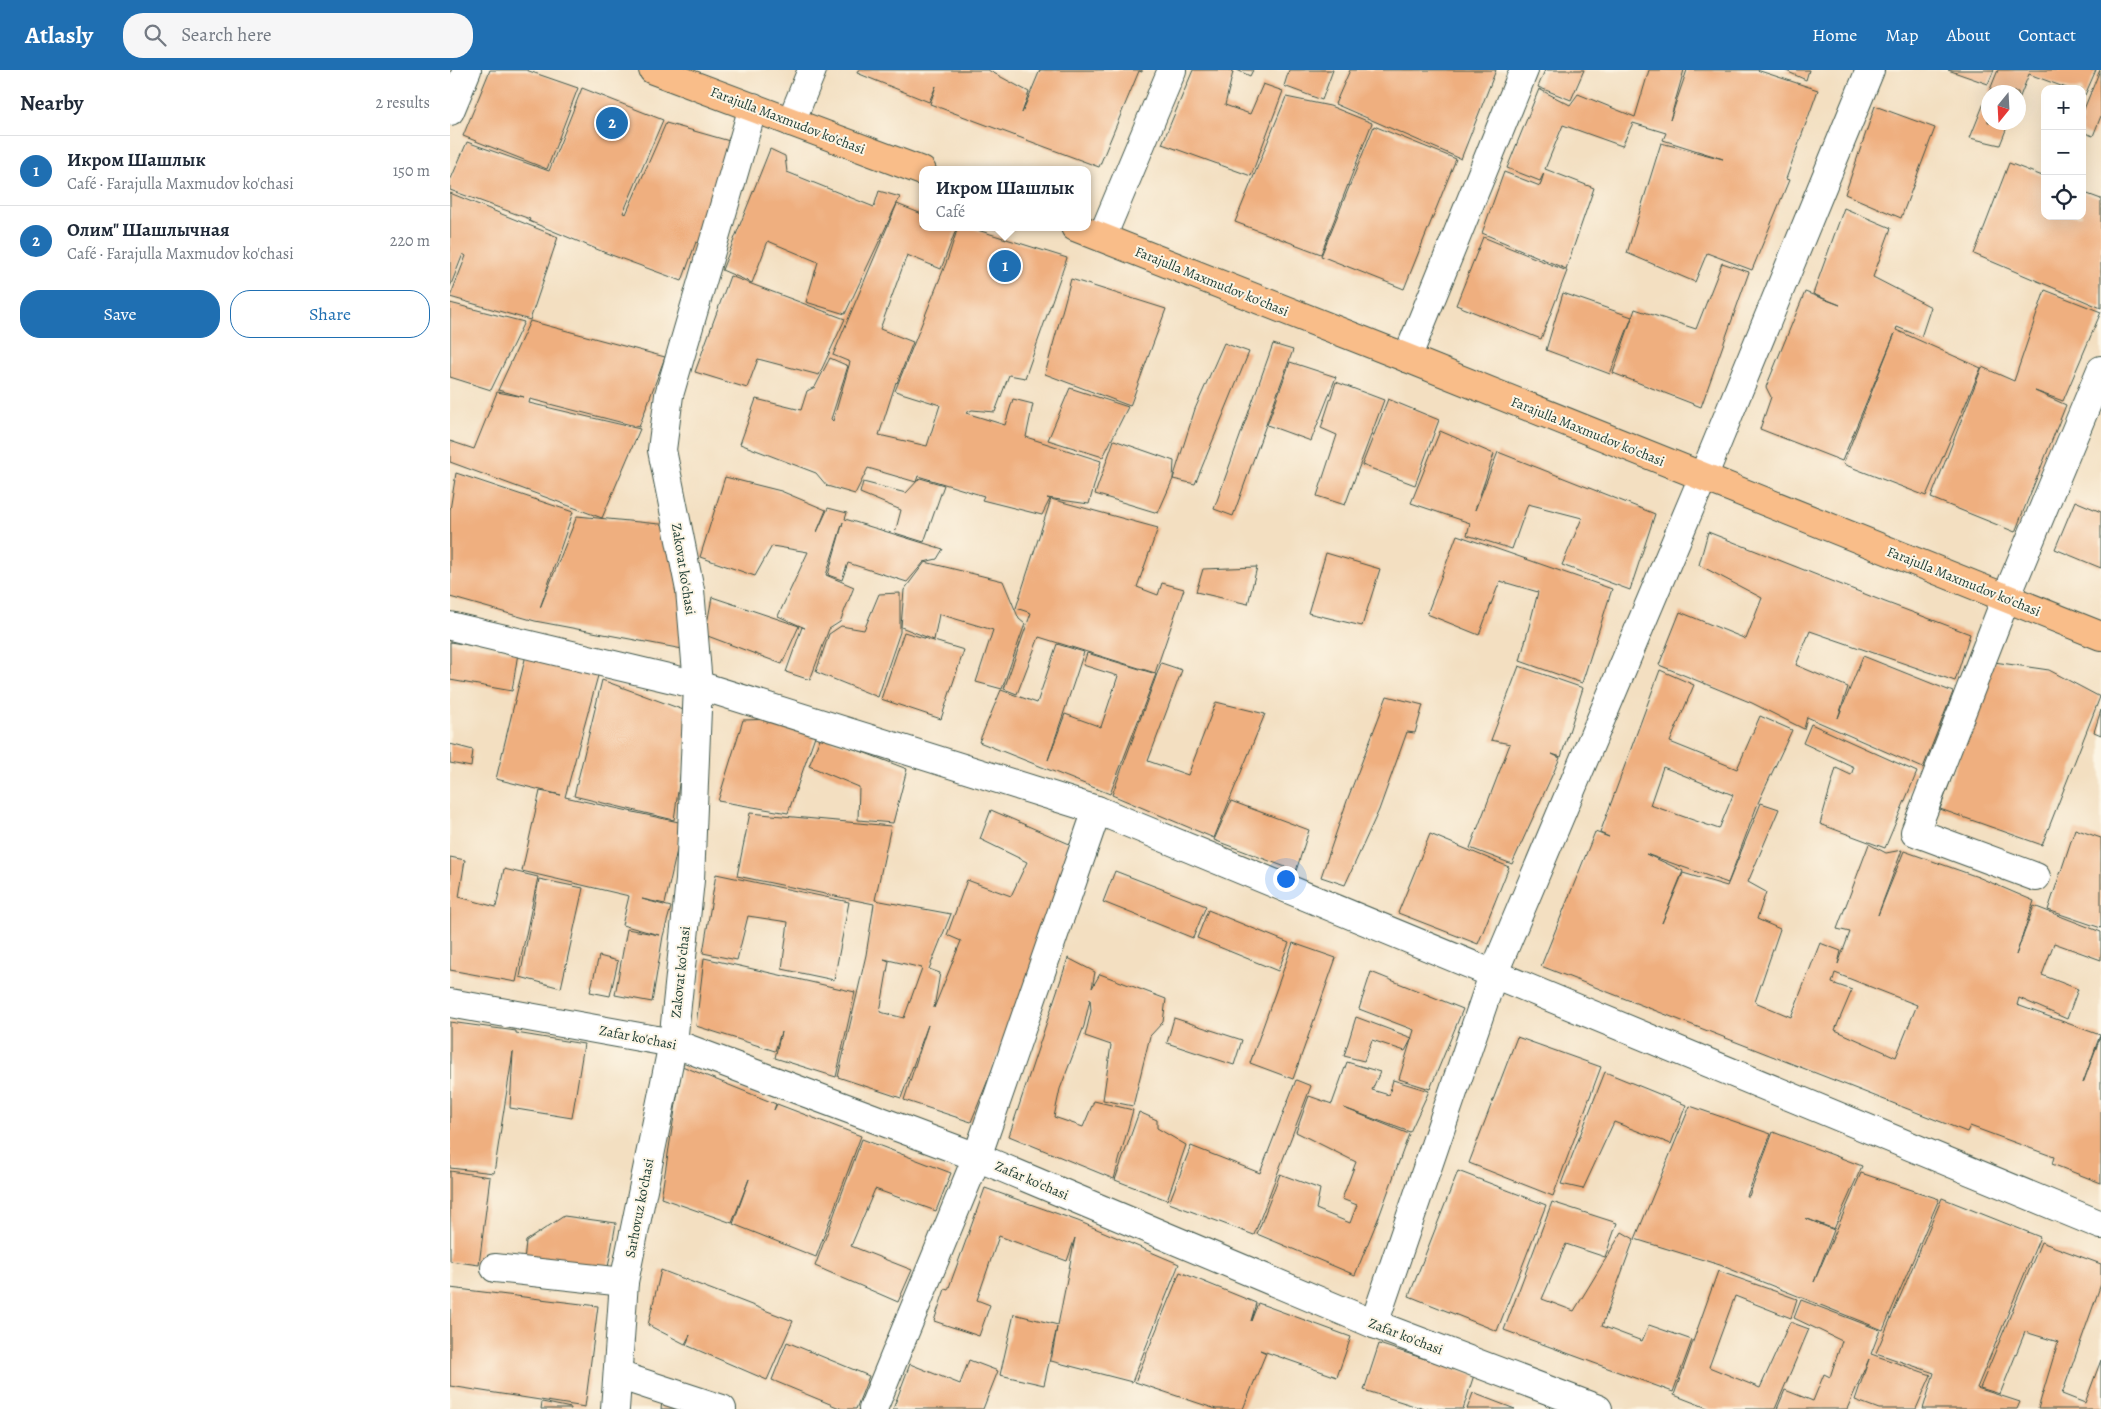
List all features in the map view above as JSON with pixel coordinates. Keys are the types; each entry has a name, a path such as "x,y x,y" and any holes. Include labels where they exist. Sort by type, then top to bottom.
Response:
{"main road":[{"name":"Farajulla Maxmudov ko'chasi","path":"654,70 919,170"},
{"name":"Farajulla Maxmudov ko'chasi","path":"1086,231 2101,636"}],"street":[{"path":"450,111 467,70"},
{"path":"791,122 812,70"},
{"path":"1102,237 1172,70"},
{"path":"1407,358 1524,70"},
{"path":"1374,1324 1493,975 1703,477 1870,70"},
{"name":"Zakovat ko'chasi","path":"672,1043 690,880 698,685 690,590 662,450 668,395 754,107"},
{"path":"2036,877 1915,832 2006,598 2101,370"},
{"path":"450,626 698,685 1097,810 2101,1225"},
{"path":"873,1409 977,1157 1097,810"},
{"name":"Zafar ko'chasi","path":"450,1003 672,1043 977,1157 1374,1324 1598,1409"},
{"name":"Sarhovuz ko'chasi","path":"615,1409 624,1282 672,1043"},
{"path":"495,1268 624,1282"},
{"path":"618,1374 722,1409"}],"building":[{"path":"490,70 526,70 578,88 547,169 463,136"},
{"path":"858,70 988,70 1029,92 1022,113 1040,70 1142,70 1142,72 1139,71 1099,167 930,104 936,86 929,102 857,73"},
{"path":"1193,70 1228,70 1233,72 1225,105 1250,114 1263,84 1283,91 1251,176 1162,144"},
{"path":"1237,70 1253,70 1250,76"},
{"path":"1289,70 1333,70 1322,100 1284,86"},
{"path":"1350,70 1496,70 1461,159 1335,104"},
{"path":"1545,70 1584,70 1571,100 1538,87"},
{"path":"1649,70 1684,70 1670,120 1687,70 1757,70 1818,90 1786,179 1789,180 1752,270 1707,253 1695,282 1627,253 1661,143 1723,159 1663,140 1666,133 1633,123 1622,146 1563,125 1545,169 1594,188 1566,269 1482,233 1504,172 1540,186 1544,173 1540,181 1507,168 1539,89 1570,105 1578,94 1635,117"},
{"path":"1784,70 1809,70 1806,80"},
{"path":"1948,70 1994,70 1988,84"},
{"path":"1998,70 2096,70 2086,93 2086,85 2058,85 2029,74 2025,85 1992,85"},
{"path":"2100,70 2101,116 2093,136 2086,133 2086,104"},
{"path":"582,88 663,120 623,213 626,214 666,123 733,142 699,243 696,242 682,281 606,253 529,221 530,219 450,190 450,181 467,142 549,171"},
{"path":"1286,97 1330,106 1372,123 1321,254 1235,222"},
{"path":"1875,106 1935,128 1901,218 1845,194"},
{"path":"1981,110 1981,130 2006,130 2000,145 1970,138"},
{"path":"1374,126 1456,159 1404,289 1321,256"},
{"path":"770,149 785,156 787,172 874,207 879,191 900,197 845,314 806,302 818,262 768,241 752,283 722,270"},
{"path":"2009,163 2041,175 2041,220 2086,220 2086,193 2101,199 2101,308 1974,254"},
{"path":"450,193 558,237 530,320 450,297 466,256 463,254 450,287"},
{"path":"897,204 919,213 919,231 955,231 941,269 907,255 880,329 913,342 896,382 879,435 927,446 940,405 895,391 948,258 957,231 981,231 1067,258 1025,378 1009,375 995,412 972,410 966,413 1005,425 1013,399 1033,404 1026,437 1101,461 1089,504 1047,498 1050,499 1042,515 982,500 984,496 918,476 916,482 868,468 855,494 827,486 816,473 740,444 756,399 801,410 807,391 815,387 830,358 848,366 831,419 833,421 850,362 833,355"},
{"path":"1844,208 1891,228 1873,277 1931,307 1921,337 1897,327 1896,330 1981,368 1926,496 1843,464 1895,333 1842,461 1760,429 1771,397 1766,387 1805,292 1840,305 1813,294"},
{"path":"1483,237 1567,271 1541,339 1456,305"},
{"path":"1722,263 1749,272 1701,407 1613,373 1635,309 1696,329"},
{"path":"730,276 845,319 819,375 758,359 747,388 695,372"},
{"path":"1071,279 1166,309 1130,406 1045,374"},
{"path":"2045,290 2101,312 2063,401 2035,391 2066,405 2015,532 1931,498 1982,367 2014,381"},
{"path":"1563,293 1632,317 1610,374 1546,350"},
{"path":"450,303 524,322 491,390 450,377"},
{"path":"530,321 665,357 639,427 530,399 529,403 640,429 602,518 450,462 450,441 474,449 497,392 524,397 498,390"},
{"path":"1224,343 1249,352 1195,484 1173,479 1195,409"},
{"path":"1273,344 1293,350 1233,516 1214,509"},
{"path":"1290,362 1336,377 1311,441 1267,425"},
{"path":"1336,382 1384,400 1345,505 1317,496 1337,435 1321,428"},
{"path":"1070,388 1128,407 1103,457 1048,440"},
{"path":"1388,399 1439,420 1415,485 1362,465"},
{"path":"1440,431 1494,454 1475,510 1498,452 1655,514 1630,590 1562,565 1582,518 1528,504 1512,549 1467,535 1470,523 1411,503"},
{"path":"1114,440 1174,461 1173,479 1158,513 1095,494"},
{"path":"456,473 573,512 540,608 577,516 670,525 693,651 535,621 450,597 450,510"},
{"path":"725,477 781,491 826,510 817,532 828,508 847,513 845,519 943,549 937,559 924,562 907,582 848,563 842,580 828,575 843,522 826,575 854,587 840,622 829,629 810,680 786,672 802,627 805,628 778,616 808,552 772,546 755,576 700,557"},
{"path":"920,478 944,485 924,542 895,533 901,510 860,493 863,482 906,493"},
{"path":"1051,499 1158,528 1137,587 1158,595 1162,583 1184,589 1155,673 1039,637 1017,694 1004,689 1031,613 1016,608"},
{"path":"2075,501 2101,512 2101,568 2055,549"},
{"path":"1708,532 1970,634 1955,681 1810,631 1796,665 1848,687 1838,718 1863,656 1953,692 1923,768 1807,717 1804,729 1752,703 1659,665 1680,612 1746,639 1762,598 1699,565"},
{"path":"1457,535 1612,589 1582,683 1520,661 1538,592 1500,581 1479,635 1427,614"},
{"path":"1326,553 1380,569 1362,626 1308,613"},
{"path":"925,562 1003,581 1019,619 1025,624 1002,689 976,682 993,630 939,614 934,640 901,627 904,590"},
{"path":"1257,567 1248,604 1196,592 1203,569"},
{"path":"900,593 900,632 878,697 816,672 829,634 841,626 864,630 879,594"},
{"path":"712,597 799,626 782,664 705,635"},
{"path":"904,632 964,650 941,719 881,699"},
{"path":"450,642 518,653 512,691 450,680"},
{"path":"1057,644 1084,652 1048,760 1065,714 1101,727 1118,676 1083,665 1087,653 1156,674 1110,794 979,742 1001,690 1037,703"},
{"path":"526,655 599,672 565,797 683,823 665,904 642,899 671,907 663,936 652,1002 615,995 627,929 659,935 622,925 629,896 522,871 540,791 561,795 496,779"},
{"path":"1994,662 2049,670 2100,697 2042,845 1940,809"},
{"path":"1161,663 1182,670 1148,761 1188,775 1216,702 1265,714 1214,838 1112,795"},
{"path":"1519,666 1583,688 1561,757 1552,754 1560,758 1512,864 1470,848 1510,744 1491,740"},
{"path":"1660,670 1694,685 1670,742 1737,769 1760,716 1792,730 1758,803 1728,883 1646,854 1683,871 1662,923 1683,873 1727,886 1761,803 1779,809 1748,882 1766,892 1757,919 1780,929 1755,1002 1791,1017 1820,943 1841,951 1838,964 1850,932 1837,929 1869,844 1886,853 1902,850 1878,915 1904,851 1978,877 2034,901 2016,955 2034,906 2101,932 2101,960 2054,943 2042,975 2078,989 2067,1019 2019,998 2017,1005 2100,1035 2083,1083 2101,1035 2101,1183 2052,1164 2054,1157 1970,1126 1967,1132 1541,966 1595,832 1609,837 1600,833","holes":["1663,767 1733,795 1719,829 1650,805","1835,973 1917,1005 1896,1057 1835,1030 1852,990 1832,983"]},
{"path":"602,680 689,712 674,820 574,796"},
{"path":"1387,696 1423,705 1415,733 1407,732 1379,810 1345,885 1321,877 1348,798"},
{"path":"2101,710 2101,735 2094,732"},
{"path":"780,719 816,733 788,813 718,801 743,720"},
{"path":"1811,724 1917,772 1885,848 1820,824 1836,768 1851,775 1854,767 1803,743"},
{"path":"821,736 907,769 893,823 858,820 859,787 809,766"},
{"path":"450,744 473,750 471,767 450,763"},
{"path":"1231,801 1309,830 1296,871 1214,840"},
{"path":"991,810 1081,849 971,1122 904,1100 928,1025 901,1098 838,1077 866,955 874,904 737,876 750,813 891,826 875,900 951,914 929,969 940,973 934,1008 961,941 947,935 967,880 1011,896 1027,862 980,839","holes":["884,959 922,968 904,1018 880,1012 889,961"]},
{"path":"2075,829 2101,838 2101,928 2048,910"},
{"path":"1430,834 1509,867 1478,944 1398,913"},
{"path":"450,857 465,860 459,897 496,907 504,869 538,877 516,982 450,970"},
{"path":"1115,871 1206,906 1193,938 1103,902"},
{"path":"716,874 849,902 834,980 782,969 788,922 748,916 737,960 703,953"},
{"path":"539,879 583,888 561,988 520,977"},
{"path":"1208,910 1289,943 1278,971 1197,938"},
{"path":"1293,943 1336,958 1293,1079 1250,1063"},
{"path":"599,956 618,961 610,996 590,992"},
{"path":"704,958 855,992 836,1077 775,1058 781,1032 775,1051 696,1026"},
{"path":"1068,958 1095,972 1092,988 1100,974 1166,999 1163,1022 1150,1036 1133,1106 1103,1100 1111,1045 1085,1036 1091,1011 1090,999 1084,1026 1060,1089 1054,1117 1083,1127 1094,1101 1133,1110 1114,1179 1009,1136"},
{"path":"1371,972 1463,1009 1430,1089 1399,1079 1414,1030 1359,1009"},
{"path":"1356,1017 1412,1038 1405,1051 1372,1040 1364,1061 1344,1056"},
{"path":"1174,1018 1242,1040 1234,1065 1167,1043"},
{"path":"450,1022 516,1031 516,1033 584,1044 572,1118 510,1108 513,1052 494,1173 450,1168"},
{"path":"1517,1037 1601,1067 1553,1196 1469,1163"},
{"path":"1347,1062 1380,1072 1372,1090 1389,1095 1393,1080 1429,1091 1410,1132 1344,1108 1409,1134 1380,1214 1355,1275 1257,1234 1280,1174 1320,1189 1316,1209 1350,1223 1357,1205 1342,1199 1356,1162 1296,1132 1309,1096 1332,1104"},
{"path":"682,1066 776,1104 774,1110 777,1104 861,1136 816,1257 733,1224 749,1179 732,1223 661,1198"},
{"path":"1605,1072 1686,1105 1671,1144 1614,1122 1583,1189 1561,1184"},
{"path":"1296,1080 1311,1086 1254,1235 1169,1203 1191,1146 1260,1173"},
{"path":"1690,1106 1771,1134 1747,1196 1749,1196 1773,1132 1862,1166 1834,1229 1805,1218 1834,1230 1814,1282 1861,1173 1939,1199 1883,1330 1720,1265 1635,1239"},
{"path":"1139,1112 1157,1120 1157,1128 1186,1145 1167,1200 1115,1180"},
{"path":"862,1139 951,1173 936,1211 875,1189 851,1246 912,1270 898,1302 815,1266"},
{"path":"450,1171 490,1177 479,1265 450,1261"},
{"path":"1458,1171 1546,1205 1497,1331 1409,1296"},
{"path":"985,1188 1078,1221 1179,1264 1132,1382 1051,1361 1057,1327 1044,1385 1000,1375 1014,1314 1058,1325 1075,1238 1067,1261 999,1236 977,1300 990,1305 979,1336 934,1321 945,1289 948,1290"},
{"path":"1942,1198 2040,1237 1977,1388 2020,1402 2017,1409 1923,1409 1934,1373 1876,1353"},
{"path":"1552,1202 1617,1223 1605,1257 1566,1244 1542,1299 1574,1311 1622,1232 1634,1239 1602,1326 1642,1341 1649,1325 1692,1340 1673,1392 1504,1330"},
{"path":"564,1216 616,1223 607,1273 524,1262 526,1241"},
{"path":"2041,1242 2101,1264 2101,1284 2062,1394 2085,1403 2101,1360 2101,1409 2038,1409 2058,1342 2025,1332 2000,1394 1980,1388"},
{"path":"661,1270 793,1321 767,1380 686,1345 690,1335 685,1344 648,1325"},
{"path":"1718,1271 1797,1299 1791,1318 1735,1296 1709,1367 1760,1388 1790,1322 1809,1329 1775,1409 1710,1409 1674,1395"},
{"path":"1180,1272 1256,1303 1251,1321 1258,1303 1351,1337 1337,1377 1260,1350 1266,1353 1243,1409 1216,1409 1135,1382"},
{"path":"450,1288 598,1306 585,1407 450,1386"},
{"path":"1801,1300 1880,1330 1871,1354 1931,1375 1916,1409 1879,1409 1855,1400 1869,1359 1847,1409 1777,1409 1785,1390 1813,1401 1824,1374 1830,1377 1842,1341 1794,1318"},
{"path":"787,1342 869,1376 856,1409 842,1409 772,1380"},
{"path":"1379,1344 1474,1375 1463,1409 1424,1409 1364,1390"},
{"path":"969,1360 998,1371 983,1409 893,1409 910,1364 960,1384"},
{"path":"1473,1393 1515,1409 1467,1409"},
{"path":"542,1402 571,1408 571,1409 541,1409"},
{"path":"662,1402 683,1409 661,1409"}],"place":[{"name":"Олим\" Шашлычная","path":"612,123"},
{"name":"Икром Шашлык","path":"1005,266"}]}
